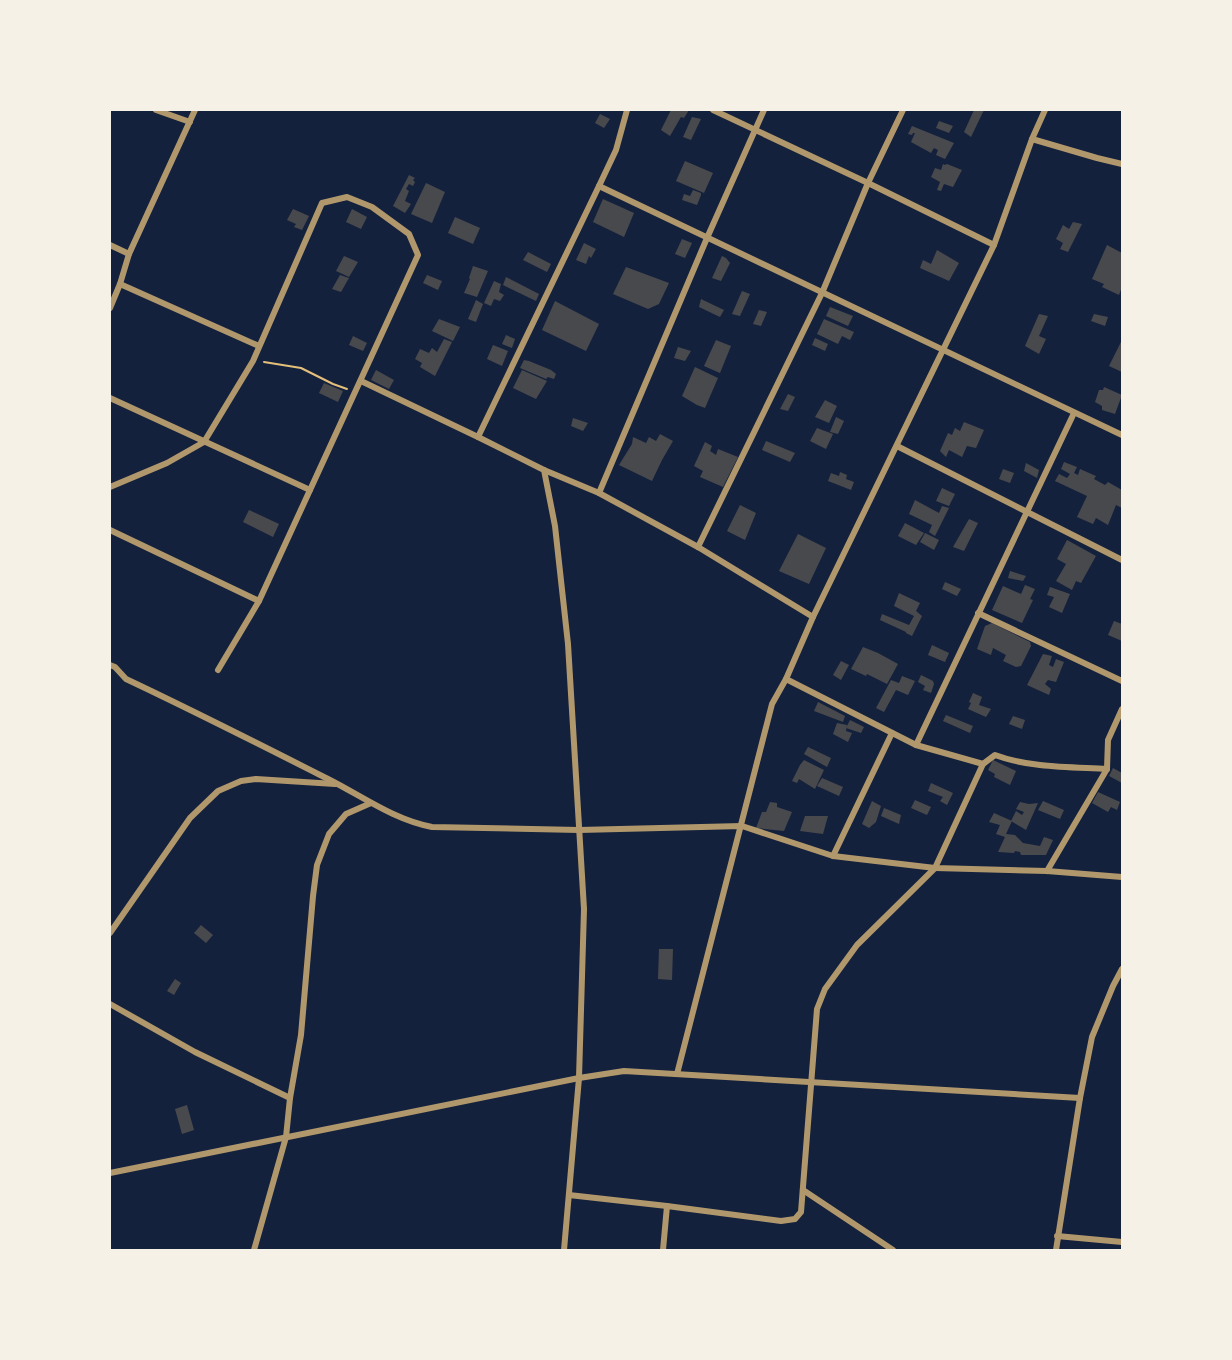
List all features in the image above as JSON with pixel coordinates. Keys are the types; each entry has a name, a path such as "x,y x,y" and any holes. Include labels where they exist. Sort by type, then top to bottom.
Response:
{"street":[{"path":"156,110 190,122"},
{"path":"110,308 129,254 195,110"},
{"path":"478,437 616,150 627,110"},
{"path":"713,110 994,245"},
{"path":"599,493 764,110"},
{"path":"698,547 822,293 868,183 903,110"},
{"path":"676,1074 772,704 994,245 1032,139 1045,110"},
{"path":"1032,139 1122,164"},
{"path":"599,186 1122,435"},
{"path":"110,487 167,463 204,442 253,361 322,203 347,196 372,207 410,234 418,255 259,601 218,670"},
{"path":"110,245 129,254"},
{"path":"120,284 259,346"},
{"path":"361,381 544,470 599,493 698,547 813,617"},
{"path":"110,398 310,490"},
{"path":"916,745 1074,413"},
{"path":"897,446 1122,560"},
{"path":"544,470 555,526 568,644 584,909 579,1077 564,1251"},
{"path":"110,530 259,601"},
{"path":"978,613 1122,681"},
{"path":"110,664 126,679 339,784 400,819 415,824 432,827 579,830 742,826 833,856 935,868 1122,876"},
{"path":"786,679 916,745 983,764"},
{"path":"1047,871 1107,768 1108,740 1122,709"},
{"path":"833,856 892,733"},
{"path":"569,1195 781,1221 795,1219 801,1212 817,1009 825,989 857,945 935,868 983,764 996,755 1006,759 1052,767 1107,768"},
{"path":"110,933 190,818 218,791 241,781 256,779 339,784"},
{"path":"254,1251 286,1137 300,1035 317,866 329,834 346,814 371,802"},
{"path":"1056,1251 1092,1037 1122,969"},
{"path":"110,1004 195,1052 290,1098"},
{"path":"110,1173 579,1077 624,1071 1080,1098"},
{"path":"803,1190 893,1251"},
{"path":"663,1251 667,1206"},
{"path":"1057,1236 1122,1242"}],"path":[{"path":"253,361 301,368 355,392"}],"building":[{"path":"671,110 689,110 684,118 681,117 670,136 661,130"},
{"path":"974,110 984,110 971,137 964,132"},
{"path":"600,114 610,119 604,128 595,123"},
{"path":"692,117 701,119 691,140 683,137"},
{"path":"939,121 953,126 949,133 936,128"},
{"path":"912,126 954,143 945,159 936,155 938,150 934,148 931,153 911,142 915,133 908,134"},
{"path":"685,161 713,173 704,193 676,181"},
{"path":"943,164 962,170 953,187 944,184 941,191 937,190 940,182 931,177 935,168 941,170"},
{"path":"409,175 415,178 413,180 415,182 413,186 409,184 406,189 409,191 405,201 411,204 405,213 393,206"},
{"path":"426,183 445,192 432,223 411,214"},
{"path":"693,190 701,193 697,205 682,200 684,194 690,196"},
{"path":"603,199 634,213 624,237 593,222"},
{"path":"293,209 309,216 302,230 294,227 296,224 287,220"},
{"path":"352,209 367,217 361,229 346,222"},
{"path":"455,217 480,228 473,244 448,233"},
{"path":"1073,222 1082,224 1068,252 1060,249 1063,243 1056,239 1063,225 1069,229"},
{"path":"682,239 692,243 685,258 675,254"},
{"path":"584,243 596,249 591,258 589,256 586,264 576,260"},
{"path":"1107,245 1122,253 1122,287 1119,295 1102,287 1104,284 1092,279"},
{"path":"937,250 959,263 949,281 920,268 923,260 931,264"},
{"path":"528,252 551,264 547,272 523,260"},
{"path":"344,256 358,262 349,277 336,271"},
{"path":"722,256 730,263 721,281 712,278"},
{"path":"473,266 488,271 477,297 464,293"},
{"path":"626,267 669,283 659,304 648,309 613,294"},
{"path":"340,275 349,278 341,292 332,289"},
{"path":"427,275 442,281 438,290 423,283"},
{"path":"506,277 539,294 536,301 503,285"},
{"path":"494,281 501,284 499,292 504,295 500,301 494,299 491,306 484,303"},
{"path":"742,291 750,294 740,316 732,314"},
{"path":"701,299 724,310 720,317 699,307"},
{"path":"476,300 483,304 476,322 468,319"},
{"path":"555,301 599,324 586,351 542,330"},
{"path":"830,307 853,316 848,326 826,316"},
{"path":"759,310 767,312 761,326 753,324"},
{"path":"1039,314 1048,316 1039,336 1046,339 1039,354 1025,346"},
{"path":"1094,314 1108,317 1105,326 1091,321"},
{"path":"439,319 460,327 453,341 432,331"},
{"path":"824,319 854,332 850,340 842,336 838,344 817,334"},
{"path":"506,335 515,339 512,348 502,344"},
{"path":"353,336 367,343 363,351 349,345"},
{"path":"815,338 828,344 825,351 812,345"},
{"path":"444,339 452,342 435,376 420,367 422,363 415,359 420,349 429,353 432,348 437,352"},
{"path":"716,340 731,346 720,373 704,366"},
{"path":"1122,340 1122,372 1109,366"},
{"path":"493,345 508,351 502,366 487,359"},
{"path":"678,347 691,351 685,361 674,358"},
{"path":"524,360 551,370 556,374 554,379 548,377 546,379 520,368"},
{"path":"695,367 718,378 705,408 682,396"},
{"path":"376,370 394,380 389,389 371,380"},
{"path":"522,370 547,381 536,399 513,388"},
{"path":"324,383 343,391 338,402 319,393"},
{"path":"1104,387 1122,395 1115,414 1102,410 1102,406 1095,402 1099,390 1103,390"},
{"path":"788,394 795,397 788,411 780,409"},
{"path":"825,400 837,406 829,423 815,417"},
{"path":"836,417 844,421 838,434 830,432"},
{"path":"573,418 588,423 583,431 571,426"},
{"path":"964,422 984,430 976,448 967,446 962,457 949,450 946,457 940,451 948,433 952,435 955,428 960,431"},
{"path":"817,428 833,434 826,449 810,441"},
{"path":"660,434 673,441 652,481 619,465 632,444 633,437 646,443 649,437 656,441"},
{"path":"766,441 795,453 790,462 762,450"},
{"path":"705,442 712,446 710,451 716,455 718,449 738,457 723,487 700,477 703,471 694,466"},
{"path":"1064,462 1077,467 1074,473 1078,475 1080,469 1096,476 1094,479 1105,485 1108,482 1122,490 1122,508 1116,505 1108,525 1096,518 1093,524 1077,517 1087,496 1055,481 1059,474 1067,478 1070,474 1061,469"},
{"path":"1026,463 1039,470 1037,478 1024,471"},
{"path":"1003,469 1014,473 1010,483 999,479"},
{"path":"840,472 847,475 846,479 854,482 851,490 828,481 831,473 839,476"},
{"path":"942,488 955,494 949,506 936,501"},
{"path":"915,500 939,513 942,506 949,508 935,536 929,532 932,525 909,514"},
{"path":"740,505 756,513 745,540 727,531"},
{"path":"249,510 279,524 273,537 243,522"},
{"path":"969,519 978,523 964,551 953,547"},
{"path":"905,523 924,533 916,545 898,536"},
{"path":"925,533 939,540 934,550 920,542"},
{"path":"798,534 826,548 809,584 779,571"},
{"path":"1067,540 1096,556 1081,583 1076,581 1072,590 1056,581 1066,564 1057,559"},
{"path":"1010,571 1026,576 1023,581 1008,578"},
{"path":"945,582 961,589 957,596 942,589"},
{"path":"1025,585 1035,589 1030,599 1033,600 1022,623 992,610 1003,586 1021,594"},
{"path":"1050,587 1070,594 1062,613 1049,607 1054,597 1047,595"},
{"path":"899,593 920,603 916,611 922,616 912,636 880,620 882,614 909,625 914,616 894,606"},
{"path":"1114,621 1122,624 1122,641 1108,635"},
{"path":"992,623 1030,642 1031,646 1021,666 1016,667 1003,661 1006,655 993,648 991,655 977,649 985,626"},
{"path":"932,645 949,653 945,662 928,655"},
{"path":"863,647 898,664 887,684 851,669"},
{"path":"1043,654 1052,656 1049,665 1053,667 1056,659 1064,662 1056,682 1048,680 1045,684 1051,689 1049,695 1027,685"},
{"path":"841,661 849,665 841,680 833,675"},
{"path":"921,675 933,681 931,693 923,690 925,686 918,682"},
{"path":"902,676 915,681 908,695 896,690 884,712 876,708 891,680 899,683"},
{"path":"973,693 982,697 979,705 991,709 986,717 968,709"},
{"path":"818,702 845,716 843,722 814,711"},
{"path":"946,715 973,726 970,733 943,721"},
{"path":"1013,716 1025,720 1022,729 1009,724"},
{"path":"850,720 864,727 861,733 846,728"},
{"path":"837,723 847,725 846,731 852,733 848,742 833,734"},
{"path":"808,747 831,758 827,767 804,754"},
{"path":"804,760 824,770 815,789 799,779 797,783 792,781"},
{"path":"993,760 1016,771 1010,785 994,777 995,774 988,770"},
{"path":"1113,768 1122,773 1122,783 1109,776"},
{"path":"822,778 843,787 839,796 817,786"},
{"path":"931,783 953,793 947,805 940,801 943,797 928,791"},
{"path":"1098,792 1120,802 1117,810 1111,807 1108,812 1092,803"},
{"path":"915,800 931,807 927,815 911,808"},
{"path":"872,801 881,806 876,822 869,828 862,824"},
{"path":"1043,801 1064,810 1060,819 1038,810"},
{"path":"770,802 777,803 777,807 792,812 784,831 756,828 762,812 766,812"},
{"path":"1020,802 1038,803 1026,830 1011,821 1016,811 1022,815 1024,812 1016,809"},
{"path":"884,808 901,815 899,824 881,816"},
{"path":"994,813 1012,821 1006,834 1015,835 1023,843 1040,846 1044,837 1053,840 1046,855 1021,855 1020,852 1015,851 1014,853 998,852 1005,837 996,834 1000,825 989,822"},
{"path":"805,816 828,816 823,834 800,831"},
{"path":"201,925 213,935 206,943 194,933"},
{"path":"659,949 673,949 672,980 658,979"},
{"path":"175,979 181,983 174,995 167,991"},
{"path":"187,1105 194,1130 182,1134 175,1109"}]}
